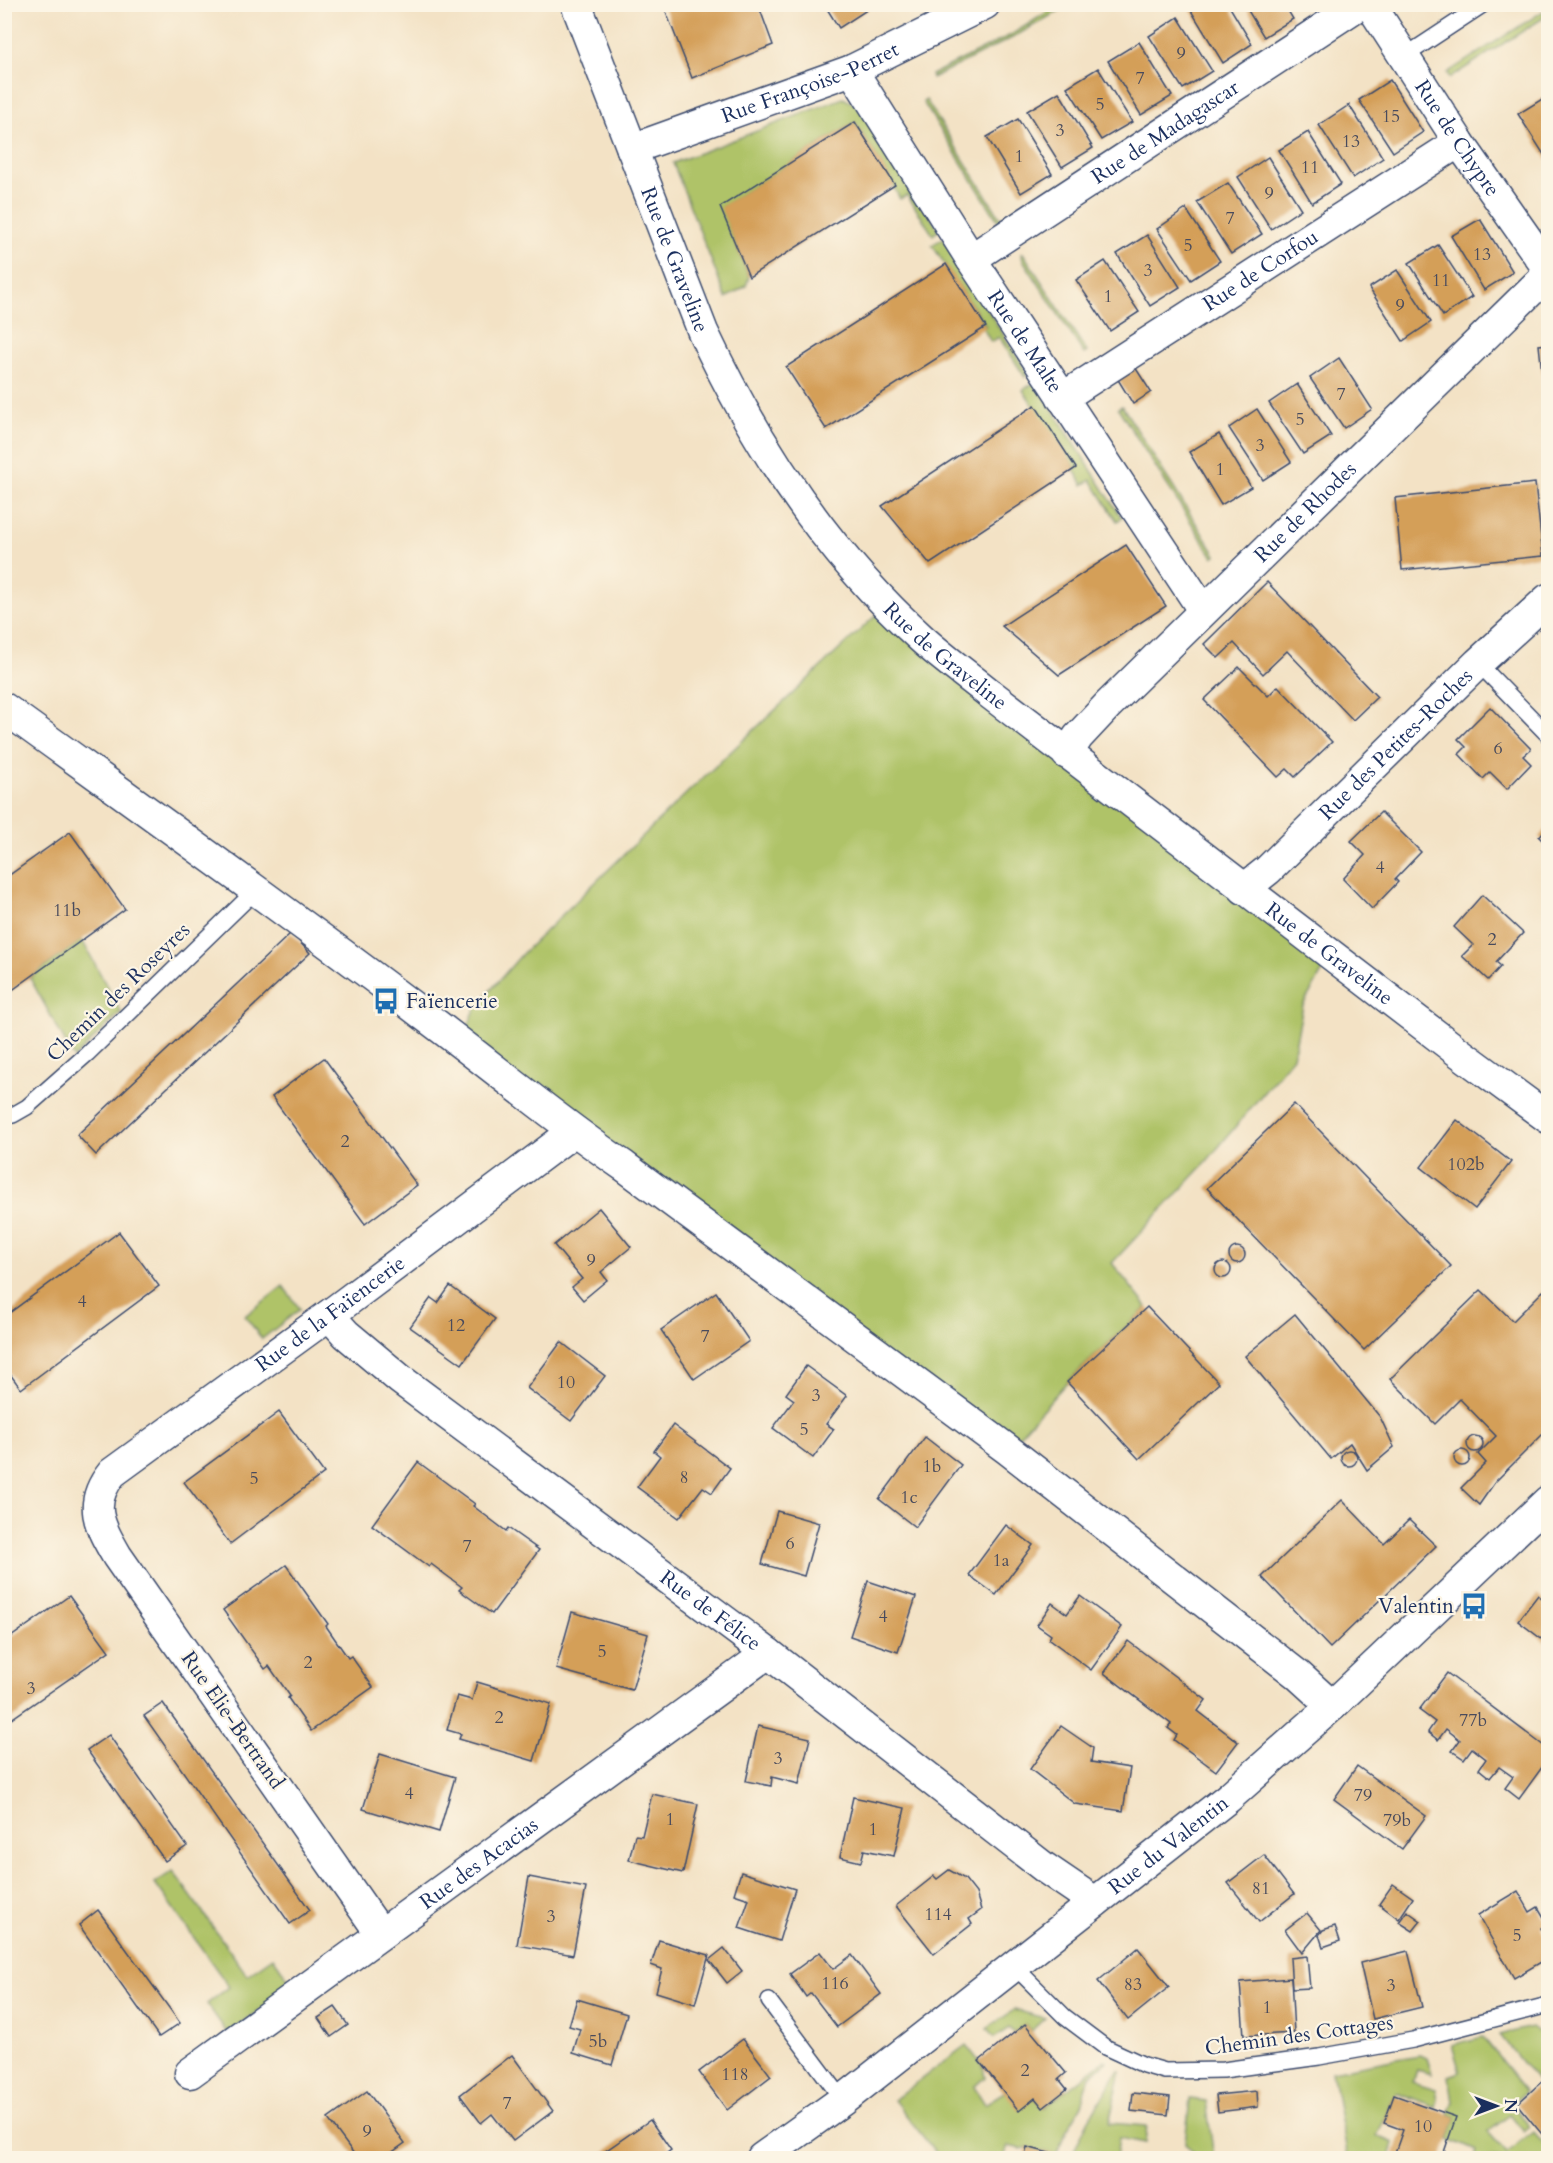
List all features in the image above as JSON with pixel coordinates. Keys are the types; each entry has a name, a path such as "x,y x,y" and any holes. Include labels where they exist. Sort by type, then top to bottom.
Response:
{"street":[{"name":"Rue de Graveline","path":"576,4 703,332 720,368 751,426 797,499 856,572 922,639 1067,754 1548,1118"},
{"name":"Rue Françoise-Perret","path":"632,149 852,70 985,4"},
{"name":"Rue de Madagascar","path":"971,259 1360,4"},
{"name":"Rue de Chypre","path":"1370,4 1459,142 1548,269"},
{"name":"Rue de Malte","path":"852,70 971,259 1203,610"},
{"name":"Rue de Corfou","path":"1062,398 1459,142"},
{"name":"Rue de Rhodes","path":"1067,754 1078,737 1108,705 1203,610 1548,274"},
{"name":"Rue des Petites-Roches","path":"1244,889 1268,870 1478,663 1548,599"},
{"path":"4,708 256,890 427,1017 573,1132 624,1167 1007,1449 1298,1675 1332,1706"},
{"name":"Rue de la Faïencerie","path":"97,1502 101,1486 112,1473 329,1315 573,1132"},
{"name":"Rue de Félice","path":"329,1315 346,1334 401,1380 768,1653 1036,1861 1095,1902"},
{"name":"Rue du Valentin","path":"762,2158 843,2100 1228,1798 1332,1706 1548,1501"},
{"name":"Rue Elie-Bertrand","path":"97,1502 103,1528 117,1556 381,1934"},
{"name":"Rue des Acacias","path":"190,2073 768,1653"}],"lane":[{"path":"1405,56 1484,4"},
{"path":"1478,663 1548,735"},
{"name":"Chemin des Roseyres","path":"4,1116 13,1115 27,1107 87,1054 256,890"},
{"name":"Chemin des Cottages","path":"1014,1966 1065,2017 1105,2047 1144,2065 1165,2071 1223,2070 1319,2057 1413,2040 1548,2005"},
{"path":"769,2001 843,2100"}],"green space":[{"path":"1060,4 1069,5 1012,38 932,78 931,75 1011,35"},
{"path":"1548,8 1548,15 1450,78 1447,73"},
{"path":"843,98 855,104 866,117 939,230 933,235 907,195 900,199 894,185 855,122 721,207 749,277 746,286 726,298 673,163"},
{"path":"926,100 1003,222 1000,224 923,102"},
{"path":"943,238 1028,374 1025,377 999,337 991,342 983,328 986,326 932,245"},
{"path":"1023,253 1087,352 1084,354 1023,260 1021,254"},
{"path":"1035,382 1122,518 1117,521 1091,480 1083,485 1074,470 1076,468 1023,390"},
{"path":"1122,406 1216,555 1213,557 1118,408"},
{"path":"888,606 1332,955 1303,1005 1293,1057 1202,1167 1112,1263 1147,1307 1067,1382 1007,1449 463,1038 476,1007 522,954 689,791"},
{"path":"82,940 121,1012 74,1058 30,978"},
{"path":"283,1286 300,1309 262,1339 245,1316"},
{"path":"173,1871 247,1975 273,1957 293,1986 228,2034 207,2004 229,1987 155,1883"},
{"path":"1014,2010 1045,2018 1031,2031 1025,2024 1014,2033 1009,2028 994,2038 987,2029"},
{"path":"1531,2027 1548,2040 1548,2076 1539,2084 1500,2035"},
{"path":"1482,2037 1526,2091 1511,2103 1530,2127 1524,2132 1510,2115 1488,2132 1507,2153 1534,2132 1545,2145 1548,2143 1548,2158 1474,2158 1476,2151 1449,2139 1456,2117 1448,2114 1453,2102 1449,2076 1460,2072 1452,2045"},
{"path":"966,2045 983,2066 985,2077 974,2087 985,2104 1004,2092 1035,2098 1044,2108 1104,2061 1107,2062 1090,2076 1083,2094 1083,2103 1056,2155 1028,2147 1022,2149 1008,2146 1004,2158 940,2158 894,2100"},
{"path":"1419,2055 1427,2058 1432,2074 1417,2070 1413,2082 1436,2089 1438,2099 1436,2107 1396,2092 1377,2136 1394,2143 1390,2158 1348,2158 1332,2071"},
{"path":"1118,2071 1121,2071 1109,2123 1147,2126 1145,2143 1119,2138 1116,2158 1078,2158 1073,2153 1088,2121"},
{"path":"1190,2099 1206,2101 1214,2158 1198,2158 1185,2143"}],"building":[{"path":"663,4 758,4 773,45 692,78"},
{"path":"824,4 876,4 839,28"},
{"path":"1197,4 1228,4 1252,44 1223,63 1190,9"},
{"path":"1244,4 1284,4 1293,19 1264,37"},
{"path":"1178,17 1212,71 1183,89 1149,36"},
{"path":"1139,42 1172,96 1141,115 1108,61"},
{"path":"1098,68 1132,122 1101,140 1067,87"},
{"path":"1390,80 1423,132 1393,152 1359,100"},
{"path":"1059,92 1093,148 1062,167 1027,111"},
{"path":"1547,96 1548,98 1548,161 1518,114"},
{"path":"1349,105 1383,158 1353,178 1319,125"},
{"path":"1018,119 1052,174 1021,193 987,137"},
{"path":"855,122 895,185 749,277 720,207"},
{"path":"1308,132 1341,184 1312,203 1279,150"},
{"path":"1268,157 1301,209 1271,229 1238,177"},
{"path":"1228,183 1262,234 1231,254 1197,202"},
{"path":"1186,209 1220,261 1191,280 1157,229"},
{"path":"1480,219 1513,272 1484,290 1451,236"},
{"path":"1147,235 1180,287 1150,306 1117,254"},
{"path":"1438,245 1472,297 1443,316 1409,263"},
{"path":"1105,261 1139,312 1110,331 1076,280"},
{"path":"946,264 986,327 826,429 786,367"},
{"path":"1397,270 1431,322 1403,341 1369,288"},
{"path":"1548,344 1548,418 1547,418 1539,345"},
{"path":"1339,358 1372,409 1344,428 1310,378"},
{"path":"1135,367 1151,392 1133,404 1117,378"},
{"path":"1297,384 1331,436 1303,454 1269,403"},
{"path":"1035,405 1076,468 930,564 882,506"},
{"path":"1257,409 1291,462 1263,480 1229,428"},
{"path":"1219,434 1251,487 1221,505 1189,452"},
{"path":"1535,483 1543,556 1402,570 1395,498"},
{"path":"1126,545 1166,606 1059,675 1002,626"},
{"path":"1267,582 1377,697 1353,720 1287,651 1263,674 1234,643 1218,658 1204,644"},
{"path":"1239,667 1268,696 1278,686 1332,742 1295,777 1287,769 1278,777 1204,700"},
{"path":"1490,707 1531,749 1523,756 1531,764 1507,789 1490,772 1483,779 1459,754 1466,747 1458,739"},
{"path":"1381,812 1421,852 1395,879 1398,882 1372,909 1343,879 1365,855 1351,841"},
{"path":"1548,826 1548,846 1539,837"},
{"path":"70,832 125,909 4,996 4,879"},
{"path":"1482,895 1523,933 1496,962 1501,966 1488,980 1462,956 1473,945 1454,927"},
{"path":"291,933 310,953 96,1155 77,1135"},
{"path":"324,1058 417,1185 365,1224 272,1097"},
{"path":"1294,1104 1451,1266 1364,1350 1207,1188"},
{"path":"1457,1120 1511,1162 1475,1209 1421,1167"},
{"path":"599,1208 631,1247 601,1272 607,1280 583,1300 572,1287 582,1279 554,1245"},
{"path":"119,1232 159,1286 21,1389 4,1366 4,1317"},
{"path":"1237,1247 1245,1255 1237,1263 1229,1255"},
{"path":"1223,1262 1231,1270 1223,1278 1215,1270"},
{"path":"450,1286 495,1319 462,1364 410,1327 431,1298 438,1303"},
{"path":"1481,1290 1513,1321 1543,1291 1547,1295 1548,1293 1548,1429 1495,1482 1479,1505 1461,1488 1486,1463 1478,1454 1496,1436 1460,1399 1435,1424 1390,1379"},
{"path":"716,1292 749,1341 694,1379 661,1330"},
{"path":"1147,1307 1219,1383 1139,1459 1067,1382"},
{"path":"1295,1314 1380,1417 1394,1447 1367,1470 1350,1443 1331,1459 1245,1356"},
{"path":"561,1342 605,1376 571,1421 527,1388"},
{"path":"806,1366 847,1396 826,1424 834,1429 813,1458 773,1428 794,1400 786,1394"},
{"path":"279,1412 324,1473 230,1544 184,1482"},
{"path":"673,1425 730,1468 712,1493 703,1487 679,1518 637,1487 660,1456 654,1451"},
{"path":"1475,1436 1483,1444 1475,1452 1467,1444"},
{"path":"925,1437 961,1465 915,1527 879,1499"},
{"path":"1349,1450 1357,1458 1349,1466 1341,1458"},
{"path":"1462,1450 1470,1458 1462,1466 1454,1458"},
{"path":"418,1462 475,1504 473,1506 506,1531 508,1528 539,1550 492,1614 459,1590 462,1587 431,1564 429,1567 372,1525"},
{"path":"1342,1500 1384,1544 1409,1520 1436,1546 1330,1648 1262,1577"},
{"path":"777,1511 819,1523 804,1576 762,1564"},
{"path":"1006,1525 1033,1545 996,1595 969,1575"},
{"path":"286,1565 328,1624 326,1626 348,1658 351,1656 373,1687 311,1731 269,1666 265,1669 223,1610"},
{"path":"868,1581 916,1597 898,1652 850,1636"},
{"path":"1538,1595 1548,1603 1548,1644 1518,1621"},
{"path":"69,1596 109,1651 4,1724 4,1642"},
{"path":"1080,1596 1122,1627 1091,1670 1049,1639 1051,1635 1037,1625 1052,1603 1067,1614"},
{"path":"572,1612 648,1634 632,1690 556,1669"},
{"path":"1128,1641 1206,1700 1198,1711 1238,1742 1216,1771 1174,1740 1177,1735 1168,1728 1171,1724 1104,1673"},
{"path":"1447,1673 1548,1749 1548,1759 1519,1799 1505,1788 1513,1777 1499,1767 1490,1778 1479,1769 1486,1759 1472,1748 1464,1759 1452,1751 1460,1740 1446,1729 1438,1740 1428,1732 1435,1722 1419,1710"},
{"path":"477,1682 551,1704 534,1761 459,1739 461,1734 447,1730 457,1696 472,1700"},
{"path":"163,1703 310,1910 290,1924 144,1716"},
{"path":"758,1726 810,1738 799,1784 772,1777 771,1786 746,1781"},
{"path":"1061,1726 1093,1748 1091,1762 1130,1768 1123,1811 1075,1804 1030,1769"},
{"path":"109,1735 187,1846 165,1861 87,1750"},
{"path":"380,1754 455,1777 439,1832 363,1809"},
{"path":"1357,1766 1426,1816 1402,1849 1334,1799"},
{"path":"652,1794 698,1804 683,1873 629,1860 635,1835 642,1836"},
{"path":"853,1797 905,1808 894,1856 864,1850 861,1862 840,1857"},
{"path":"1264,1855 1294,1894 1259,1922 1228,1883"},
{"path":"949,1870 965,1879 976,1893 981,1910 969,1919 972,1924 934,1954 896,1906 934,1876 937,1879"},
{"path":"741,1872 795,1889 779,1941 739,1928 749,1899 734,1894"},
{"path":"529,1877 586,1888 573,1955 517,1945"},
{"path":"1393,1884 1413,1898 1399,1919 1379,1904"},
{"path":"1518,1891 1530,1912 1538,1907 1548,1924 1541,1928 1548,1942 1548,1958 1514,1978 1478,1915"},
{"path":"98,1910 180,2023 159,2037 79,1925"},
{"path":"1407,1911 1421,1921 1413,1931 1399,1922"},
{"path":"1307,1913 1321,1930 1302,1953 1285,1930"},
{"path":"1335,1926 1340,1941 1323,1947 1319,1935 1323,1930"},
{"path":"659,1940 709,1955 695,2004 656,1992 662,1969 651,1965"},
{"path":"724,1948 742,1971 727,1983 709,1960"},
{"path":"1138,1948 1169,1987 1128,2020 1098,1981"},
{"path":"1408,1951 1422,2007 1373,2019 1360,1963"},
{"path":"820,1952 833,1969 852,1955 881,1994 837,2027 811,1993 806,1997 790,1974"},
{"path":"1307,1956 1310,1988 1292,1989 1290,1958"},
{"path":"1291,1978 1294,2033 1244,2036 1240,1982"},
{"path":"577,1999 627,2014 612,2065 573,2053 580,2029 569,2026"},
{"path":"335,2007 348,2025 331,2037 318,2018"},
{"path":"1025,2024 1066,2073 1059,2079 1067,2089 1043,2108 1035,2098 1019,2111 979,2061"},
{"path":"743,2039 771,2076 727,2110 699,2072"},
{"path":"512,2055 553,2111 513,2141 492,2114 481,2123 460,2095"},
{"path":"1548,2076 1548,2137 1546,2139 1517,2104"},
{"path":"367,2091 405,2143 384,2158 357,2158 328,2119"},
{"path":"1257,2091 1258,2107 1218,2112 1216,2095"},
{"path":"1133,2093 1170,2097 1168,2115 1131,2111"},
{"path":"1394,2095 1456,2117 1442,2158 1393,2158 1403,2130 1384,2123"},
{"path":"650,2120 671,2150 660,2158 609,2158 604,2152"},
{"path":"1027,2147 1067,2158 1024,2158"}],"place":[{"name":"Faïencerie","path":"386,1001"},
{"name":"Valentin","path":"1474,1606"}]}
